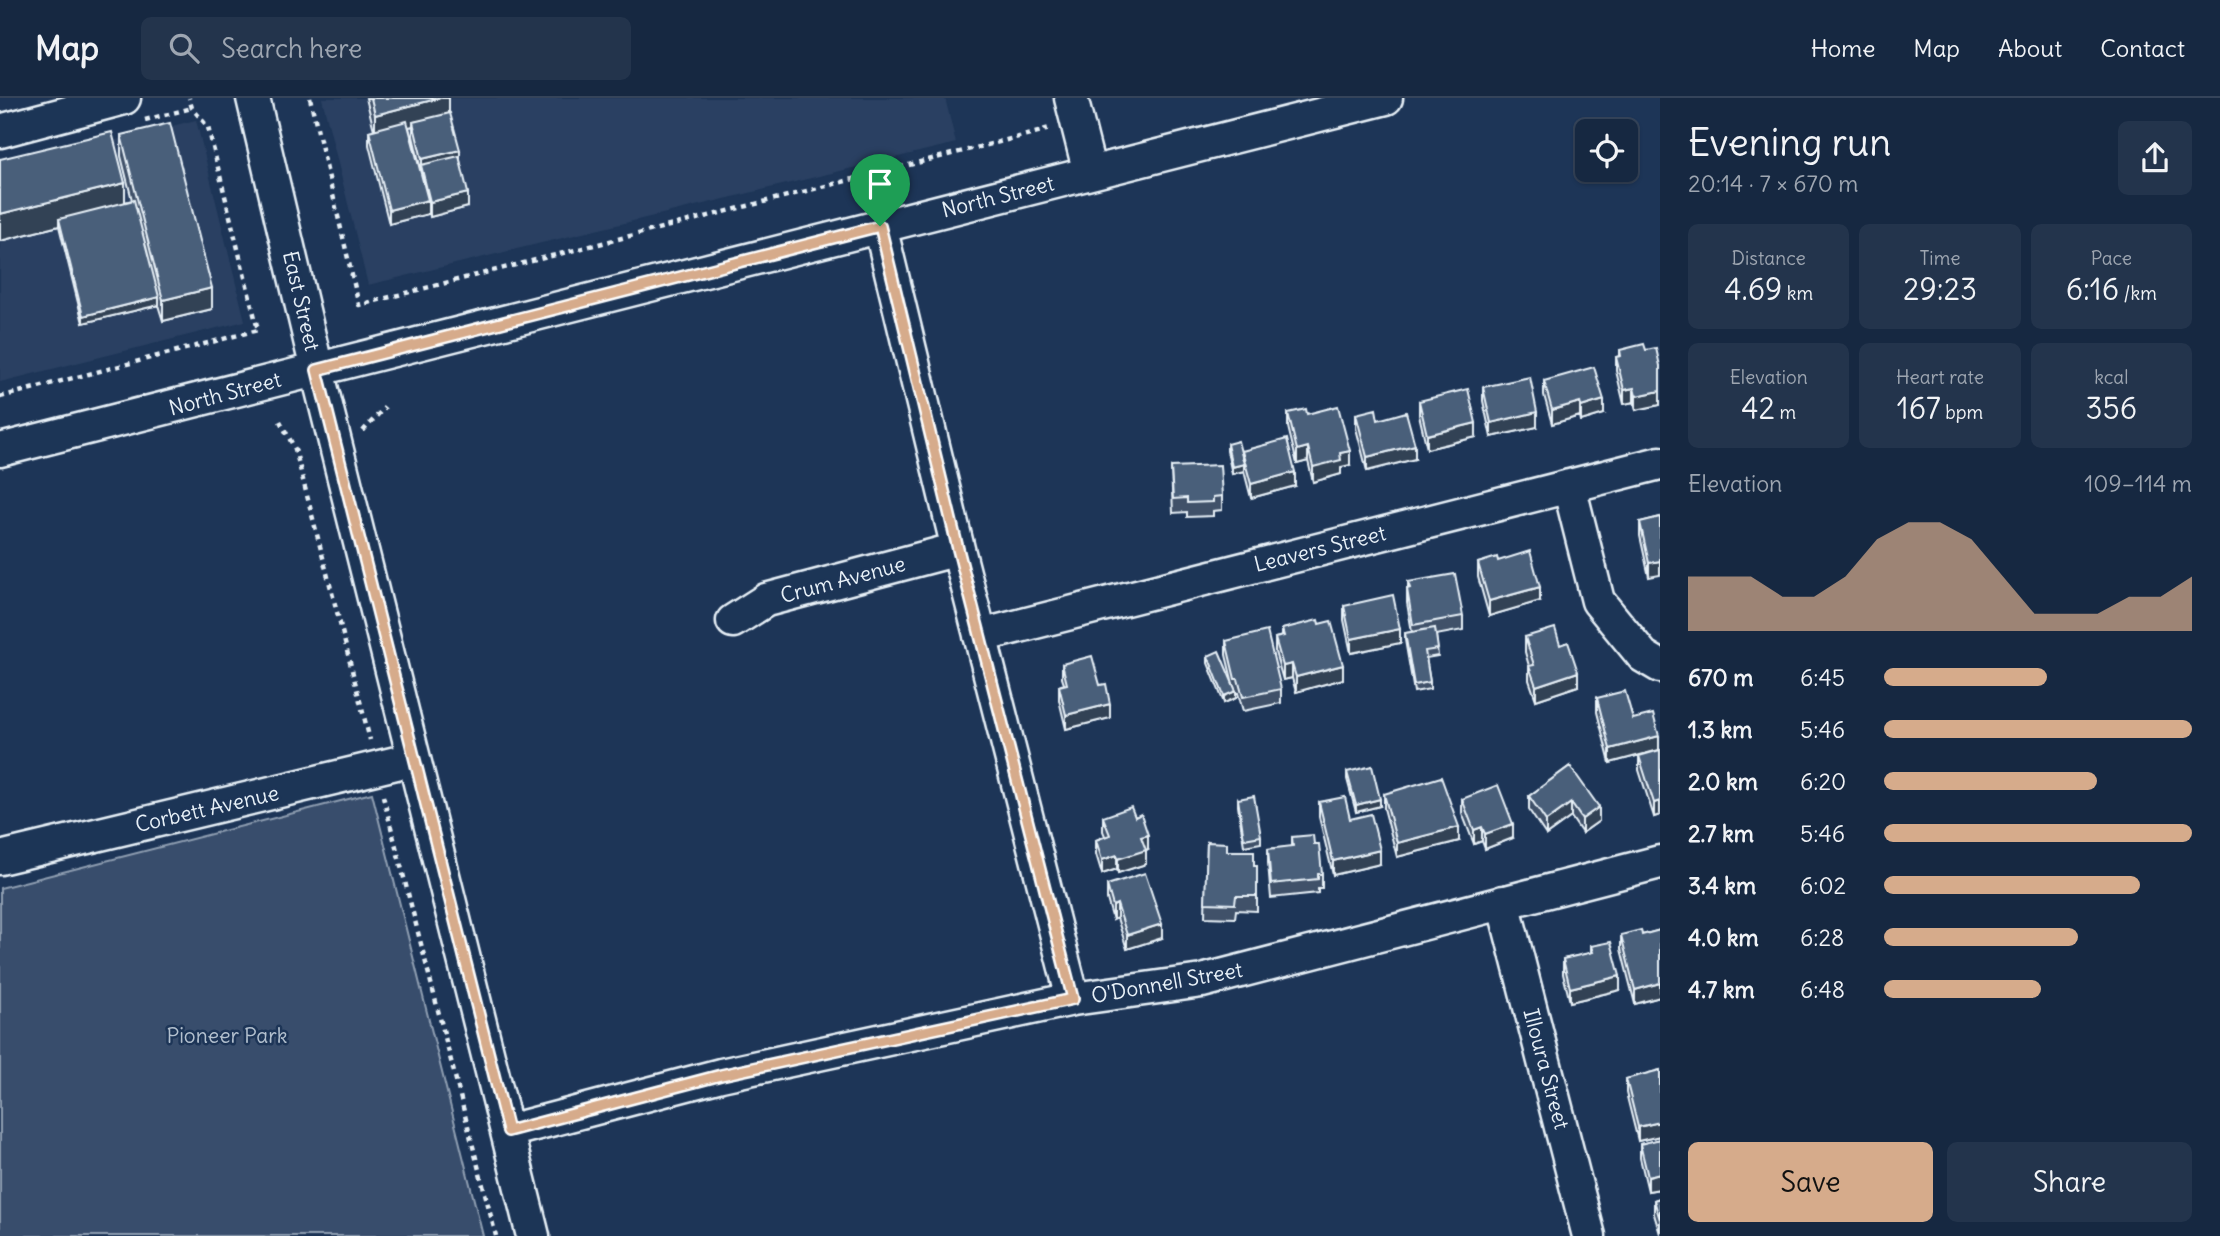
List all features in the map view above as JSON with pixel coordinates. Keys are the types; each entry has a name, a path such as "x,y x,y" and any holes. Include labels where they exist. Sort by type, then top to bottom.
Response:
{"street":[{"path":"0,131 124,98"},
{"name":"East Street","path":"253,98 413,759 534,1236"},
{"path":"1071,98 1090,173"},
{"name":"North Street","path":"0,450 1386,98"},
{"path":"880,226 958,549 1073,999"},
{"name":"Leavers Street","path":"980,636 1660,463"},
{"path":"1570,486 1598,601 1643,656 1660,666"},
{"name":"Crum Avenue","path":"733,621 766,600 958,549"},
{"name":"Corbett Avenue","path":"0,858 413,759"},
{"name":"O'Donnell Street","path":"508,1131 721,1075 1073,999 1202,981 1660,862"},
{"name":"Illoura Street","path":"1503,902 1589,1236"}],"path":[{"path":"0,397 258,330 208,127 191,108 189,98"},
{"path":"310,98 359,305 1046,130 1043,119"},
{"path":"280,421 295,449 496,1236"}],"shaded area":[{"path":"322,98 945,98 956,143 368,285"},
{"path":"196,120 245,321 0,382 0,169"}],"green space":[{"name":"Pioneer Park","path":"372,793 483,1236 0,1236 0,888"}],"building":[{"path":"371,98 440,98 375,115"},
{"path":"450,113 460,150 422,159 413,122"},
{"path":"407,121 428,200 389,210 369,131"},
{"path":"170,123 212,288 163,300 121,135"},
{"path":"112,132 125,183 0,214 0,159"},
{"path":"459,156 468,193 430,202 421,165"},
{"path":"134,200 159,297 83,316 59,219"},
{"path":"1644,344 1646,350 1656,348 1660,366 1660,391 1636,396 1634,388 1624,390 1616,357 1621,356 1620,350"},
{"path":"1594,367 1604,400 1581,407 1580,402 1552,410 1544,381"},
{"path":"1530,377 1537,412 1491,423 1483,387"},
{"path":"1468,389 1476,423 1427,435 1419,401"},
{"path":"1338,406 1350,451 1340,453 1341,460 1313,467 1308,447 1297,450 1288,413 1306,409 1307,414"},
{"path":"1376,409 1378,420 1406,412 1415,445 1367,457 1356,414"},
{"path":"1287,439 1295,472 1251,484 1242,451"},
{"path":"1238,441 1244,464 1232,467 1227,444"},
{"path":"1220,465 1222,496 1213,497 1213,502 1187,503 1187,498 1173,499 1171,467"},
{"path":"1660,517 1660,561 1649,563 1640,522"},
{"path":"1530,551 1540,587 1489,601 1478,563 1497,557 1498,561"},
{"path":"1455,574 1463,616 1413,625 1408,582"},
{"path":"1393,595 1400,629 1351,639 1344,606"},
{"path":"1318,620 1319,624 1331,621 1343,665 1296,677 1292,664 1283,666 1275,638 1284,636 1282,629"},
{"path":"1435,628 1438,649 1425,651 1430,682 1414,685 1405,633"},
{"path":"1555,628 1560,645 1568,642 1578,672 1536,686 1529,666 1534,665 1525,637"},
{"path":"1267,631 1281,689 1243,697 1238,679 1235,679 1226,641"},
{"path":"1219,651 1236,691 1224,696 1208,656"},
{"path":"1092,656 1100,685 1106,684 1110,704 1066,715 1059,686 1067,684 1062,664"},
{"path":"1625,691 1633,719 1653,714 1659,736 1610,749 1597,698"},
{"path":"1660,750 1660,801 1654,803 1639,756"},
{"path":"1372,766 1380,799 1356,805 1347,772"},
{"path":"1570,766 1599,807 1582,819 1571,803 1546,821 1529,796"},
{"path":"1441,777 1459,827 1397,843 1384,794"},
{"path":"1498,785 1513,824 1485,834 1482,827 1474,830 1462,799"},
{"path":"1254,796 1261,836 1244,839 1238,799"},
{"path":"1345,797 1350,819 1371,814 1380,850 1333,861 1319,802"},
{"path":"1131,807 1135,817 1141,814 1148,835 1141,837 1146,850 1118,859 1117,855 1102,860 1096,840 1110,835 1103,817"},
{"path":"1313,835 1314,844 1319,844 1322,874 1318,874 1318,879 1271,884 1268,849 1293,846 1292,837"},
{"path":"1207,842 1227,843 1227,851 1254,851 1257,896 1236,896 1235,904 1205,903"},
{"path":"1145,873 1162,924 1127,935 1117,904 1113,906 1107,885"},
{"path":"1641,930 1642,935 1660,930 1660,983 1635,990 1621,935"},
{"path":"1611,942 1620,976 1570,988 1563,959 1593,952 1591,946"},
{"path":"1660,1070 1660,1122 1638,1127 1626,1079"},
{"path":"1660,1139 1660,1174 1648,1177 1640,1144"},
{"path":"1660,1198 1660,1220 1654,1200"}],"route":[{"path":"880,226 958,549 1073,999 721,1075 508,1131 317,370 880,226"}]}
